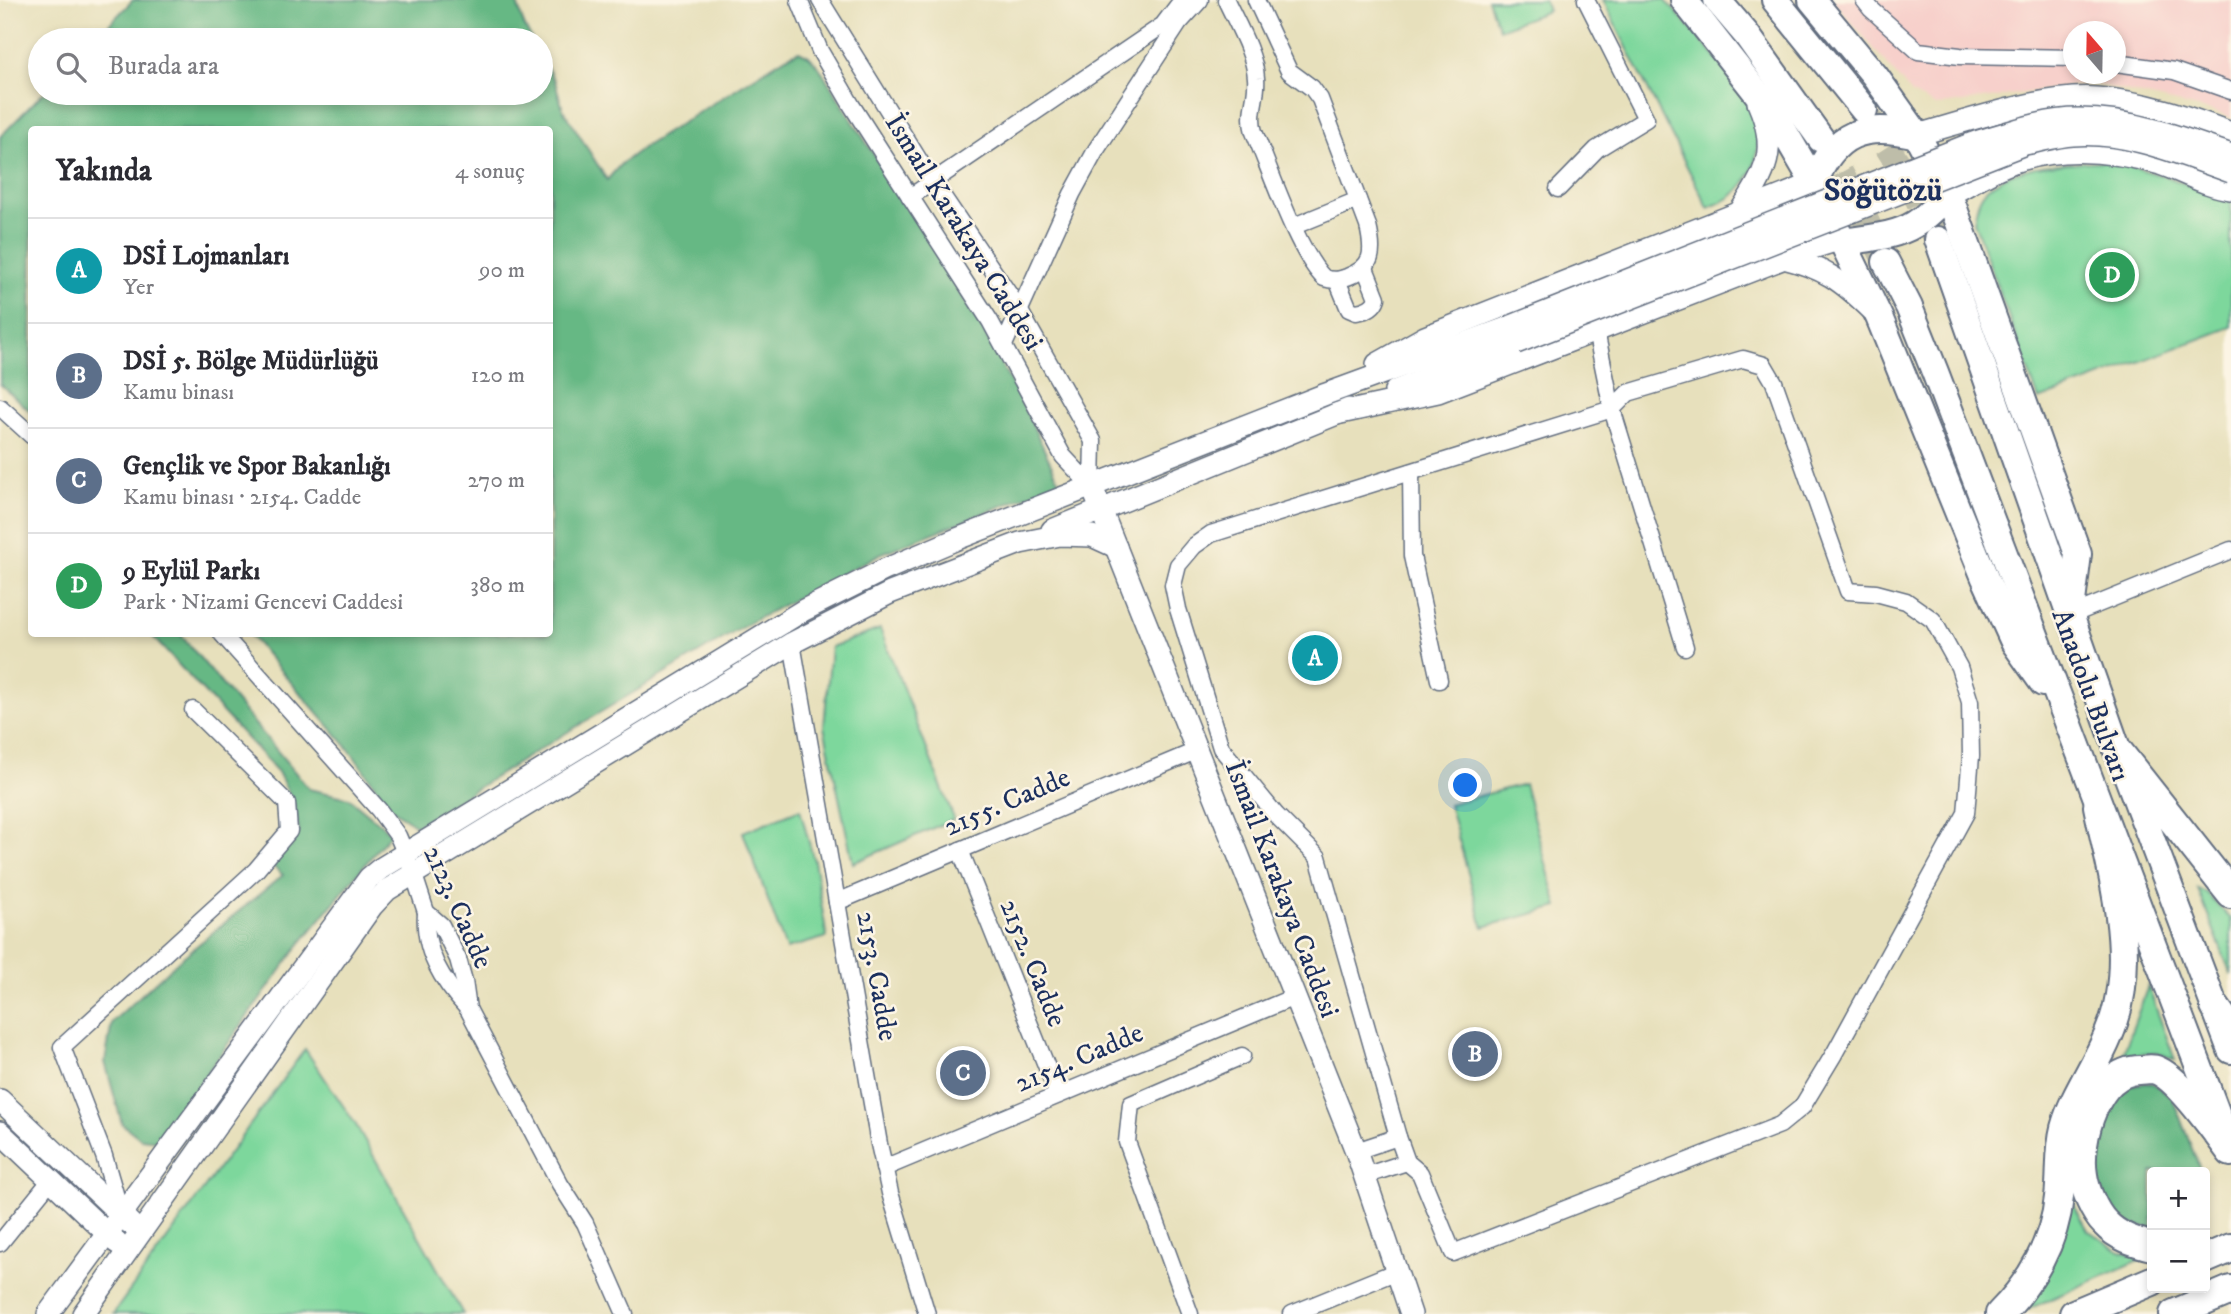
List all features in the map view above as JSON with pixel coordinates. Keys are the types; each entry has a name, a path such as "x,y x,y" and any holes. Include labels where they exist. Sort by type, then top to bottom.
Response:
{"highway":[{"path":"2118,751 2231,894"},
{"path":"2000,1314 2013,1301 2040,1262 2053,1228 2059,1197 2059,1164 2065,1128 2075,1098 2108,1036 2117,1008 2123,966 2122,925 2098,806"},
{"path":"2147,1244 2120,1236 2104,1222 2091,1200 2083,1177 2082,1151 2088,1122 2099,1097 2114,1078 2133,1070 2156,1070 2192,1101 2231,1152"},
{"path":"2074,1314 2147,1283"},
{"path":"2174,1314 2231,1290"}],"main road":[{"path":"1684,0 1775,116 1814,183 1879,317 1985,578 2014,642 2064,713"},
{"path":"1717,0 1746,34 1821,139"},
{"path":"1775,0 1864,110"},
{"path":"1812,0 1875,76 1917,135 1949,195 2078,554 2071,615"},
{"path":"1814,183 1822,162 1834,145 1858,134 1891,128 1917,135"},
{"path":"1844,242 1907,229 1924,218 1949,195"},
{"name":"Anadolu Bulvarı","path":"1937,240 2118,751 2223,1018 2231,1050"},
{"name":"Anadolu Bulvarı","path":"1886,262 1909,307 1936,372 2231,1152"}],"street":[{"name":"İsmail Karakaya Caddesi","path":"799,0 820,51 852,106 1004,345 1063,456 1092,488 1356,1151 1411,1314"},
{"name":"İsmail Karakaya Caddesi","path":"820,0 933,182 1019,311 1093,441 1092,488"},
{"path":"911,197 1163,26 1182,0"},
{"path":"1004,345 1072,194 1096,150 1179,23 1200,0"},
{"path":"1226,0 1255,70 1252,126 1294,226 1321,275 1329,280 1337,280 1365,268"},
{"path":"1256,0 1289,71 1312,88 1320,99 1370,234 1370,255 1365,268 1377,298 1373,306 1356,312 1349,309 1337,280"},
{"path":"1558,189 1597,149 1646,119 1586,0"},
{"path":"1864,0 1918,51 1960,56 2063,58"},
{"path":"2126,64 2174,71 2231,91"},
{"path":"1739,213 1764,170 1769,146 1767,124 1749,82"},
{"path":"1917,135 2044,103 2094,97 2142,104 2187,115 2231,133"},
{"path":"1881,189 1973,143 2026,127 2077,119 2138,125 2164,131 2231,155"},
{"path":"48,1314 369,878 410,862 792,643 890,593 1101,511 1336,414 1512,335 1881,189 2025,144 2073,135 2114,135 2158,146 2231,172"},
{"path":"1949,195 2007,165 2048,155 2089,151 2124,155 2163,165 2231,189"},
{"path":"1326,394 1425,337 1814,183"},
{"path":"1294,226 1358,200"},
{"path":"1336,414 1438,392 1784,258 1825,244 1844,242"},
{"path":"1784,258 1813,265 1845,284 1879,317"},
{"path":"1596,331 1612,409 1685,647"},
{"path":"83,1314 377,899 410,862 804,610 920,555 1326,394 1512,335"},
{"path":"1743,359 1764,365 1774,382 1849,591 1876,593 1906,601 1933,620 1959,667 1970,702 1972,756 1966,813 1802,1107 1780,1125 1453,1253 1420,1173 1407,1162 1398,1137 1318,857 1276,815 1221,748 1178,609 1173,584 1178,565 1194,546 1211,534 1411,472 1612,409 1628,393 1743,359"},
{"path":"0,407 28,432"},
{"path":"1411,472 1412,556 1439,680"},
{"path":"1020,542 1060,535 1092,536 1116,547 1122,516 1130,499"},
{"path":"2071,615 2231,550"},
{"name":"2123. Cadde","path":"225,637 379,810 398,836 410,862 426,912 428,947 449,988 468,1009 561,1184 585,1223 625,1314"},
{"name":"2153. Cadde","path":"792,643 884,1168 927,1314"},
{"path":"121,1214 104,1156 62,1047 256,870 289,831 287,803 192,710"},
{"name":"2155. Cadde","path":"837,902 1198,750"},
{"name":"2152. Cadde","path":"960,850 1058,1095"},
{"name":"2154. Cadde","path":"884,1168 1294,997"},
{"path":"1191,1314 1127,1142 1131,1104 1242,1056"},
{"path":"0,1100 140,1233"},
{"path":"0,1132 126,1252"},
{"path":"1356,1151 1398,1137"},
{"path":"1364,1176 1407,1162"},
{"path":"0,1243 50,1181"},
{"path":"1292,1314 1395,1272"}],"shaded area":[{"path":"1833,0 2231,0 2231,118 2095,84 2126,84 2126,21 2063,21 2063,84 2084,84 1936,106 1912,94"}],"green space":[{"path":"133,0 516,0 526,28 106,28"},
{"path":"1488,0 1544,0 1548,11 1499,29"},
{"path":"1603,0 1665,0 1715,56 1739,89 1754,117 1758,138 1752,170 1747,180 1730,198 1708,208"},
{"path":"799,51 809,56 819,67 978,321 1026,411 1060,483 880,554 751,622 416,826 391,808 348,748 252,637 553,637 553,126 28,126 28,409 0,384 0,137 31,105 553,105 553,78 563,109 607,180 621,164 641,149"},
{"path":"2113,161 2170,178 2231,201 2231,327 2039,400 1974,222 1978,204 1988,188 2015,173 2048,165"},
{"path":"880,629 954,819 853,863 824,727 831,647"},
{"path":"153,637 182,637 309,789 349,798 391,833 299,945 158,1141 141,1139 122,1124 105,1062 112,1022 177,962 283,875 270,864 299,831 294,804 278,772"},
{"path":"1524,784 1558,907 1483,927 1449,804"},
{"path":"800,809 814,861 827,937 786,949 743,832"},
{"path":"2198,889 2206,893 2231,919 2231,975"},
{"path":"2148,986 2175,1060 2157,1052 2122,1057"},
{"path":"305,1049 356,1125 463,1314 113,1314"},
{"path":"2153,1083 2172,1097 2199,1167 2147,1167 2147,1228 2126,1222 2110,1212 2097,1167 2097,1138 2106,1111 2124,1089"},
{"path":"2072,1202 2088,1230 2120,1252 2142,1259 2017,1314"}],"tunnel":[{"path":"1866,114 1908,179 1935,235"},
{"path":"1821,139 1857,202 1886,262"}],"place":[{"name":"9 Eylül Parkı","path":"2112,275"},
{"name":"DSİ Lojmanları","path":"1315,658"},
{"name":"DSİ 5. Bölge Müdürlüğü","path":"1475,1054"},
{"name":"Gençlik ve Spor Bakanlığı","path":"963,1073"}],"district":[{"name":"Söğütözü","path":"1883,191"}]}
